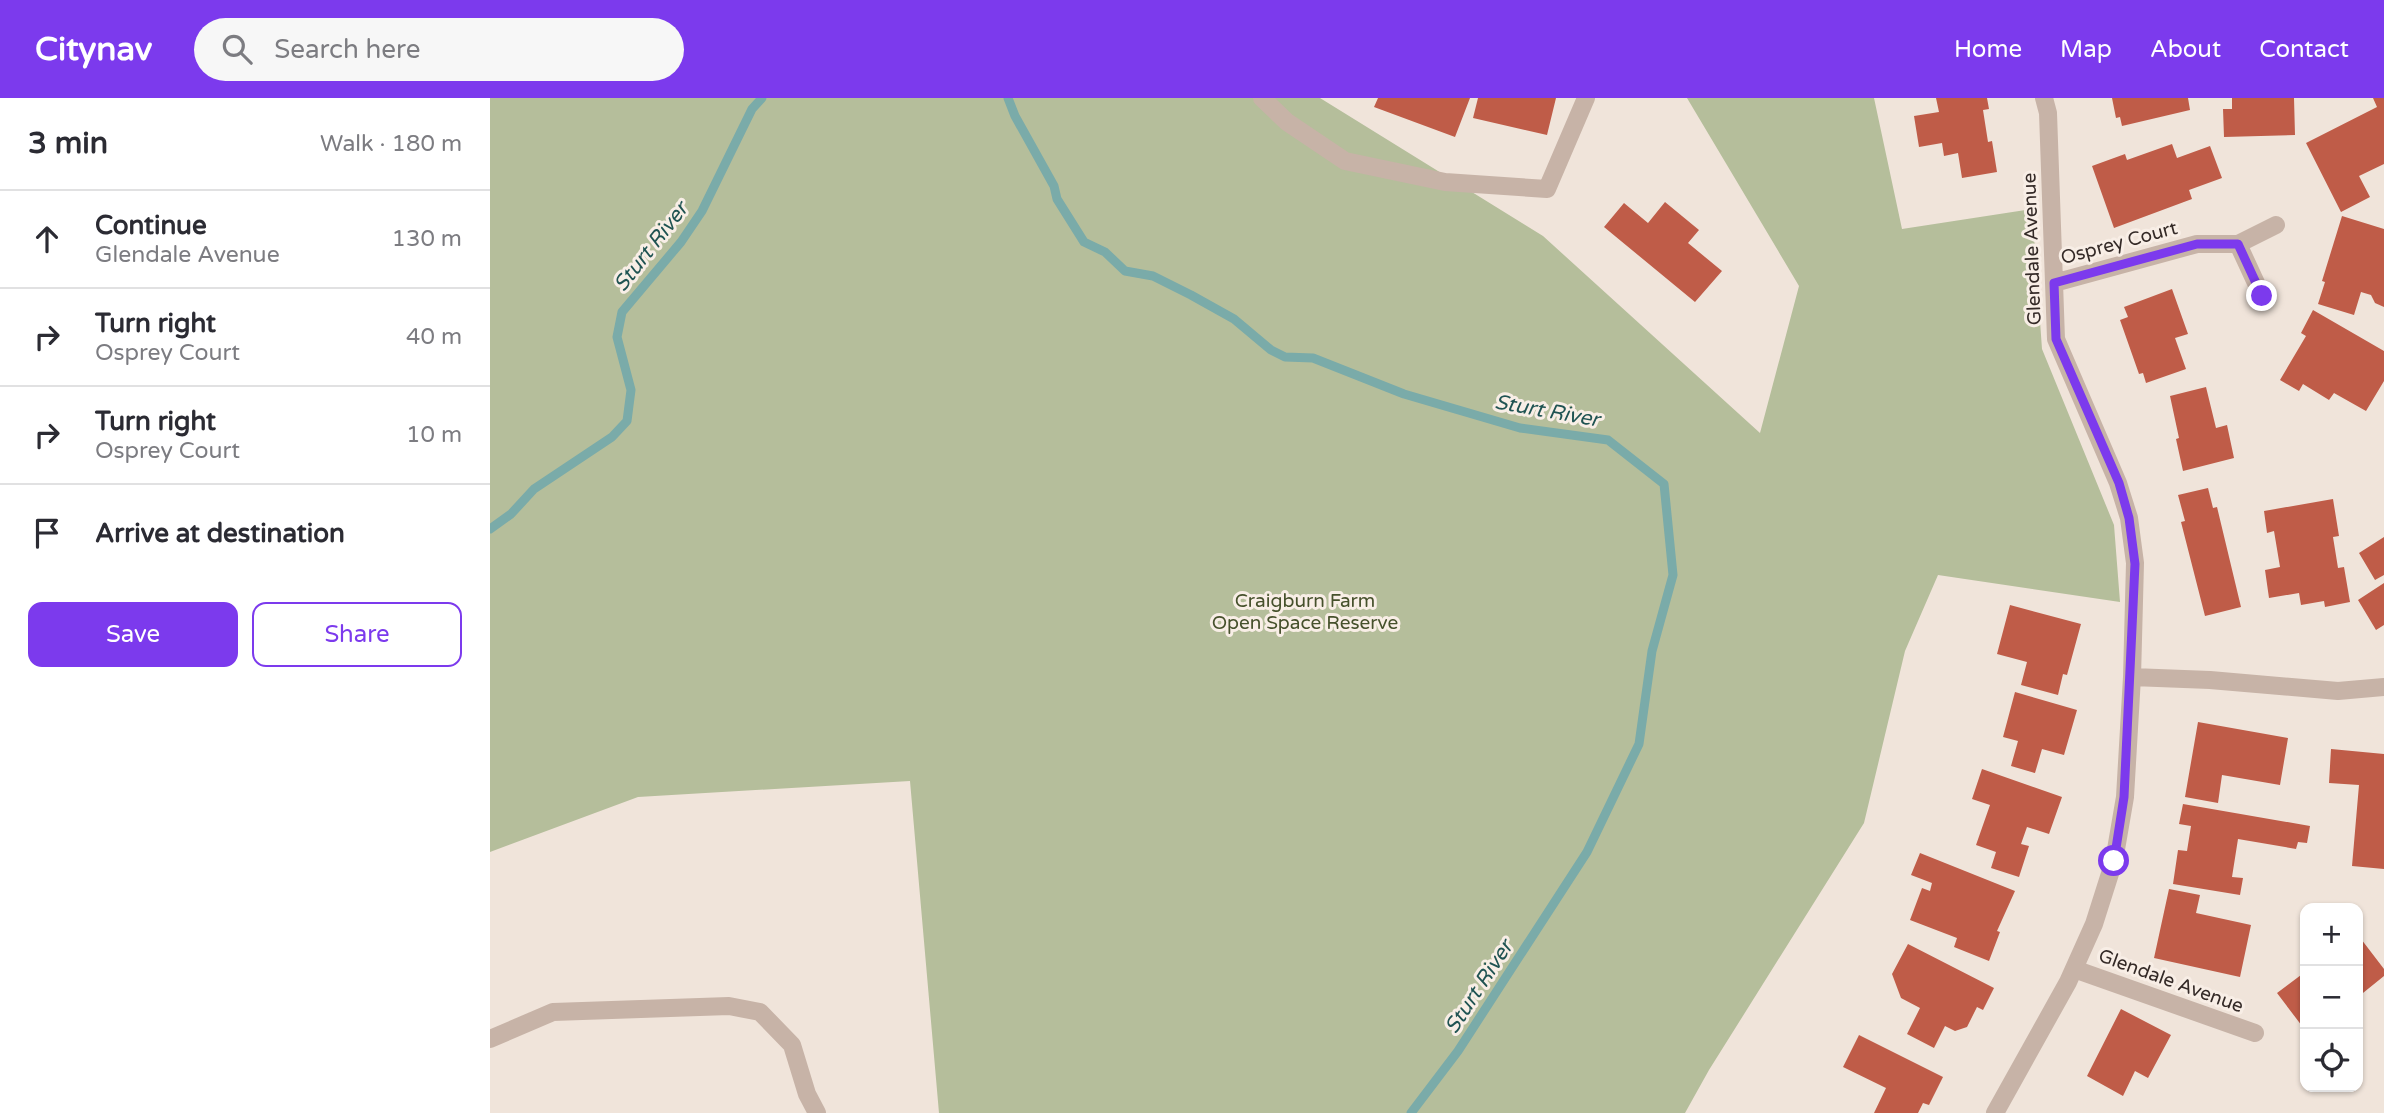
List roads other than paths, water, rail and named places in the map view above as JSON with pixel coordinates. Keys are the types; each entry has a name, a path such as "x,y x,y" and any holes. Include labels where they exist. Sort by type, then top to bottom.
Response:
{"street":[{"path":"1262,98 1287,122 1345,161 1445,181 1547,189 1587,98"},
{"name":"Glendale Avenue","path":"1995,1113 2074,969 2094,924 2114,861 2124,797 2132,677 2135,564 2129,518 2119,483 2056,339 2048,113 2044,98"},
{"name":"Osprey Court","path":"2054,283 2197,244 2238,244 2276,225"},
{"path":"2238,244 2262,296"},
{"path":"2132,677 2210,680 2338,691 2384,687"},
{"name":"Glendale Avenue","path":"2074,969 2255,1033"},
{"path":"490,1039 553,1012 729,1006 760,1012 792,1045 807,1094 817,1113"}],"waterway":[{"name":"Sturt River","path":"490,529 511,514 534,489 612,437 627,421 631,390 617,337 622,312 681,242 702,211 752,109 762,98"},
{"name":"Sturt River","path":"1008,98 1015,116 1054,186 1057,199 1084,242 1105,252 1125,271 1153,276 1191,295 1234,319 1271,350 1285,357 1313,358 1404,394 1520,428 1608,440 1664,484 1673,575 1652,651 1639,744 1587,852 1458,1051 1411,1113"}],"park label":[{"name":"Craigburn Farm Open Space Reserve","path":"1305,612"}]}
